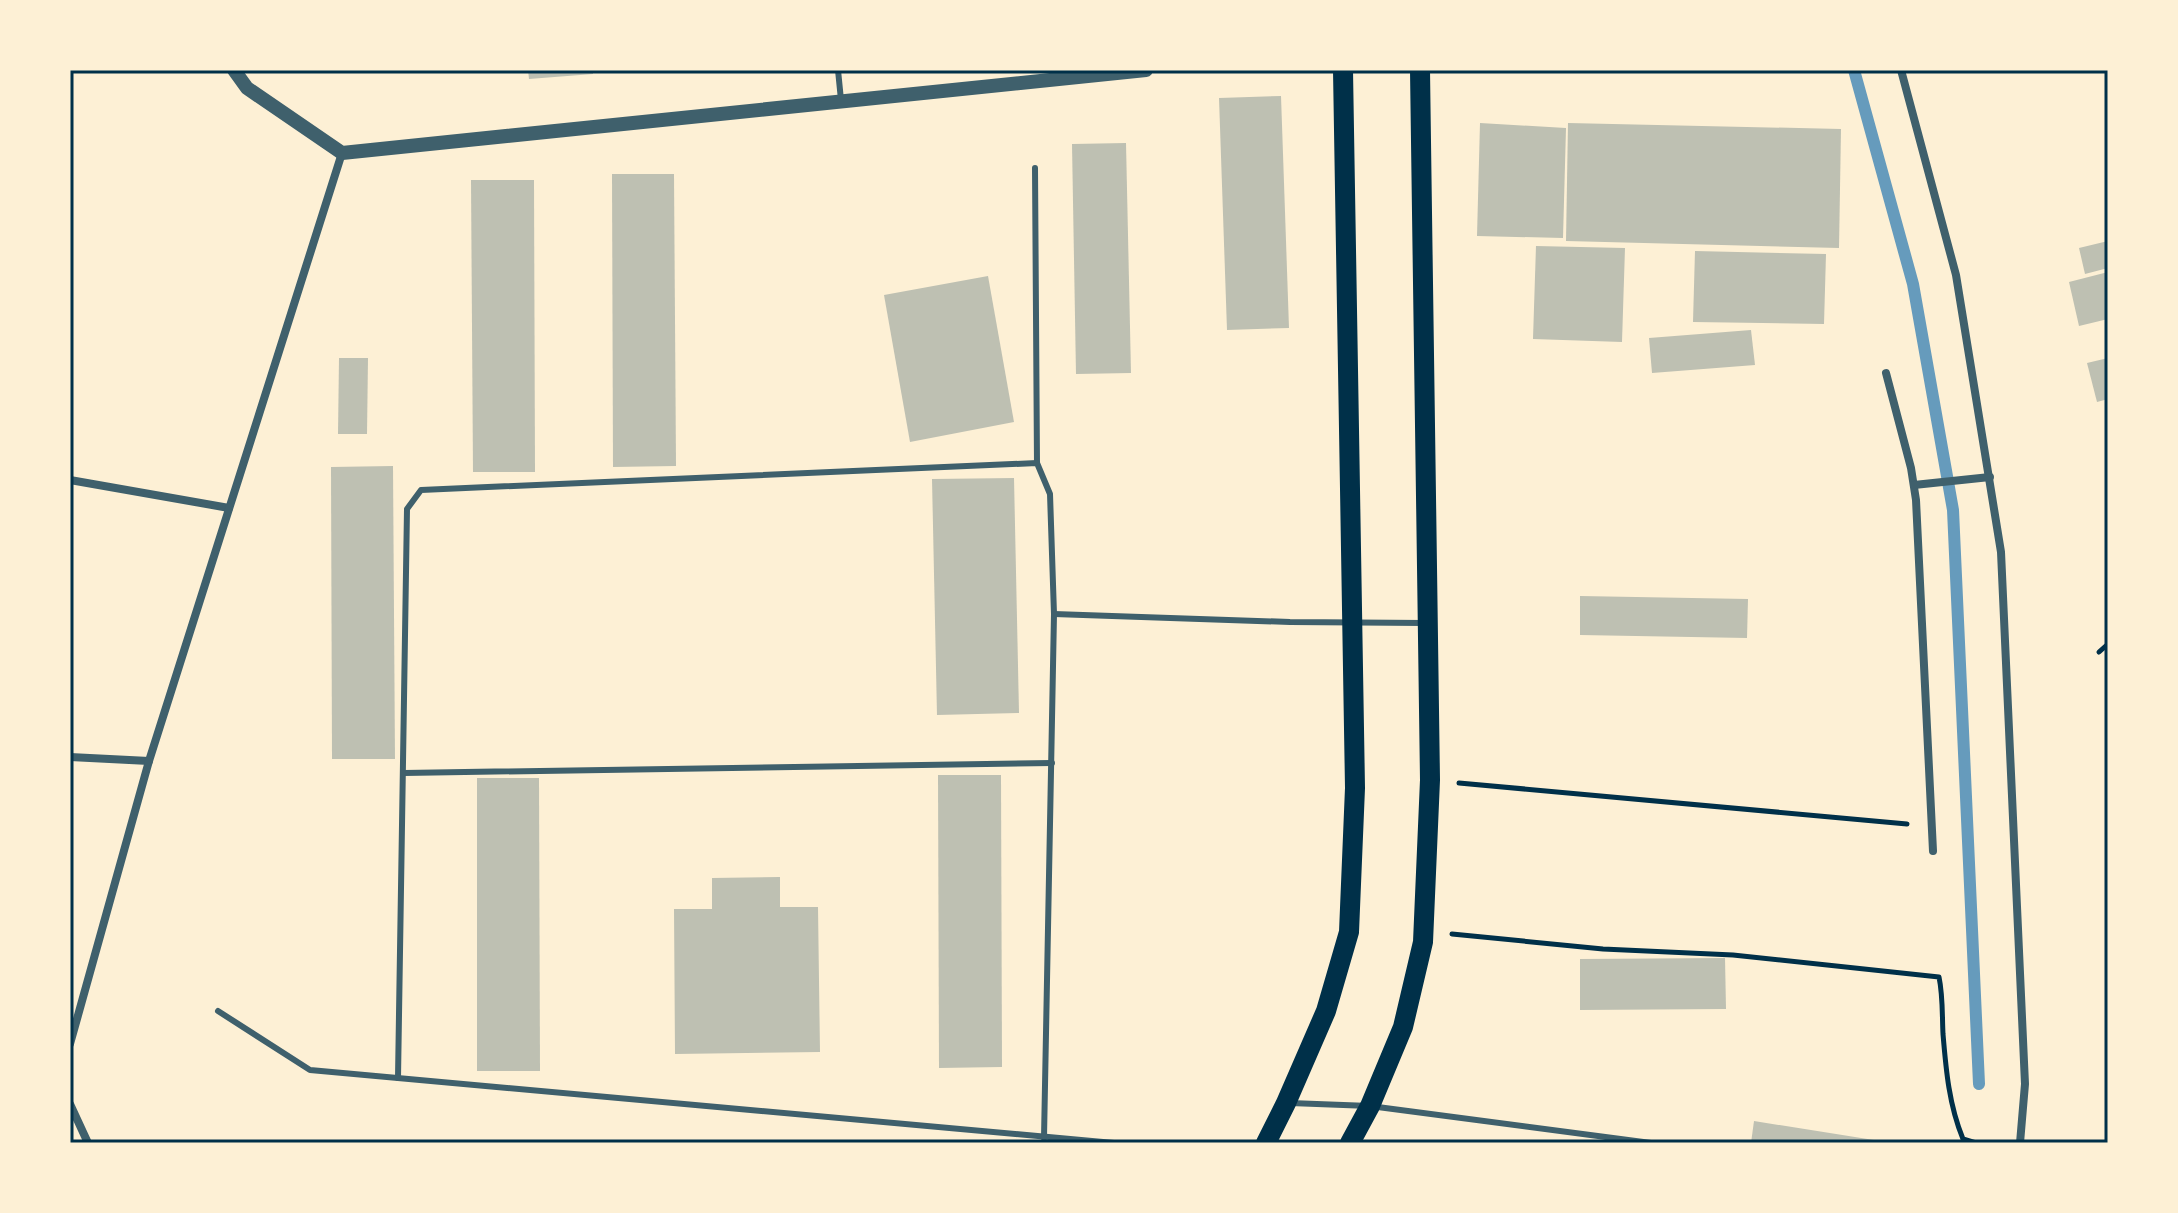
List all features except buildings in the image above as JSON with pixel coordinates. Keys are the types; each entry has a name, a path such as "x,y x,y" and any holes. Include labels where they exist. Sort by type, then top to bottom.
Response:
{"main road":[{"path":"1266,1143 1326,1011 1349,932 1355,788 1343,70"},
{"path":"1350,1143 1370,1106 1403,1027 1423,931 1430,780 1420,70"}],"street":[{"path":"234,70 247,88 342,153 1146,70"},
{"path":"1901,70 1956,275 2001,552 2025,1084 2020,1143"},
{"path":"70,1044 149,761 342,153"},
{"path":"1886,373 1914,485 1933,851"},
{"path":"1914,485 1990,477"},
{"path":"70,480 229,508"},
{"path":"70,757 149,761"},
{"path":"70,1104 88,1143"}],"lane":[{"path":"838,70 841,100"},
{"path":"1035,168 1037,463 1050,494 1054,614 1044,1138"},
{"path":"398,1078 407,509 421,490 1037,463"},
{"path":"1054,614 1428,623"},
{"path":"404,773 1052,763"},
{"path":"218,1011 310,1070 1114,1143"},
{"path":"1286,1103 1370,1106 1651,1143"}],"path":[{"path":"2099,652 2108,644"},
{"path":"1430,780 1931,826"},
{"path":"1423,931 1603,949 1733,955 1939,977 1943,992 1943,1032 1952,1112 1963,1139 1976,1143"}],"waterway":[{"path":"1854,70 1913,284 1953,510 1979,1084"}]}
